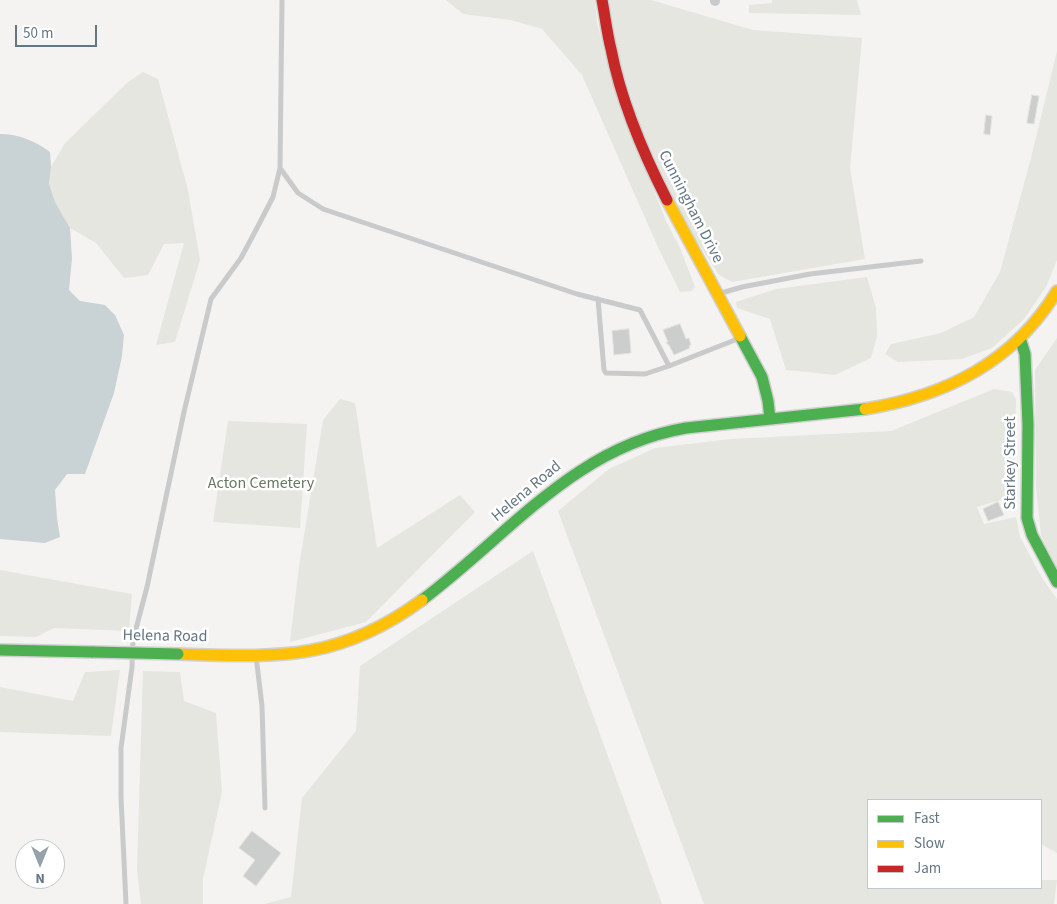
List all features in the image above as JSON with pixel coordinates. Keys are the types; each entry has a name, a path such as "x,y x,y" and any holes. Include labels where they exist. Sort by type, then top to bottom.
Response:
{"main road":[{"name":"Cunningham Drive","path":"602,0 610,50 646,157 669,208 762,377 770,419"},
{"name":"Helena Road","path":"0,650 256,655 315,651 338,645 381,628 425,598 572,475 603,455 650,436 685,427 852,412 923,398 968,378 991,364 1037,320 1057,291"},
{"name":"Starkey Street","path":"1020,338 1025,354 1028,425 1027,518 1032,534 1057,582"}],"lane":[{"path":"126,904 121,797 121,748 132,668 133,640 147,588 184,412 211,299 241,258 257,228 273,197 280,168 282,0"},
{"path":"280,168 298,193 323,210 577,294 640,310 669,366"},
{"path":"718,294 742,287 810,274 921,261"},
{"path":"598,299 604,370 606,373 645,374 741,337"},
{"path":"256,655 262,706 265,808"}],"green space":[{"path":"446,0 595,0 597,22 609,70 631,133 695,287 692,291 680,292 657,245 582,75 542,29 511,20 463,14"},
{"path":"609,0 651,0 753,30 862,38 850,168 865,259 732,282 719,275 682,218 641,127 619,60"},
{"path":"772,0 857,0 861,15 749,13 749,5 772,3"},
{"path":"1057,51 1057,260 1046,287 1024,319 992,348 962,359 898,362 885,354 891,344 941,333 974,317 1000,272 1031,158"},
{"path":"143,72 158,79 188,190 200,260 175,342 156,345 184,243 164,244 148,275 124,278 96,243 70,228 55,202 49,184 51,167 65,143 128,82"},
{"path":"867,277 876,308 877,337 871,358 835,375 786,370 770,319 737,308 736,302 776,289"},
{"path":"1057,338 1057,569 1041,535 1036,487 1035,370"},
{"path":"994,389 1012,392 1016,399 1014,496 977,507 984,524 1016,517 1020,537 1042,578 1057,599 1057,853 1042,845 1042,799 867,799 867,889 1042,889 1042,880 1057,880 1054,904 704,904 558,511 609,469 655,448 731,439 891,431"},
{"path":"340,399 355,403 377,548 460,495 475,512 366,622 290,642 299,566 323,420"},
{"name":"Acton Cemetery","path":"228,421 307,424 300,528 213,522"},
{"path":"533,551 662,904 264,904 291,897 302,798 356,731 360,666"},
{"path":"0,570 132,594 129,631 54,628 36,637 0,636"},
{"path":"120,670 111,736 0,732 0,687 73,701 85,672"},
{"path":"143,671 180,672 184,701 216,713 222,792 203,879 203,904 141,904 137,869"}],"shaded area":[{"path":"0,134 14,135 26,139 50,152 49,184 55,202 70,228 72,258 69,290 80,301 105,305 115,315 124,335 122,356 114,393 85,474 67,474 55,490 60,537 45,543 0,539"}],"building":[{"path":"1032,95 1039,96 1034,124 1027,123"},
{"path":"986,115 992,116 990,135 984,134"},
{"path":"680,324 686,339 689,338 691,345 689,346 690,348 674,355 666,342 668,342 663,330"},
{"path":"629,329 631,353 614,355 612,331"},
{"path":"998,502 1004,515 988,521 983,509"},
{"path":"252,831 281,853 256,886 243,876 255,860 239,848"}],"traffic: fast":[{"path":"740,336 762,377 770,419"},
{"path":"1020,338 1025,354 1028,425 1027,518 1032,535 1057,582"},
{"path":"422,600 454,575 514,522 576,474 610,454 646,438 686,428 865,409"},
{"path":"0,650 93,652"},
{"path":"93,652 178,654"}],"traffic: slow":[{"path":"667,200 740,336"},
{"path":"865,409 923,395 950,385 975,372 999,356 1020,338 1040,316 1057,291"},
{"path":"178,654 277,655 334,645 362,635 391,620 422,600"}],"traffic: jam":[{"path":"602,0 615,68 627,107 641,145 667,200"}]}
